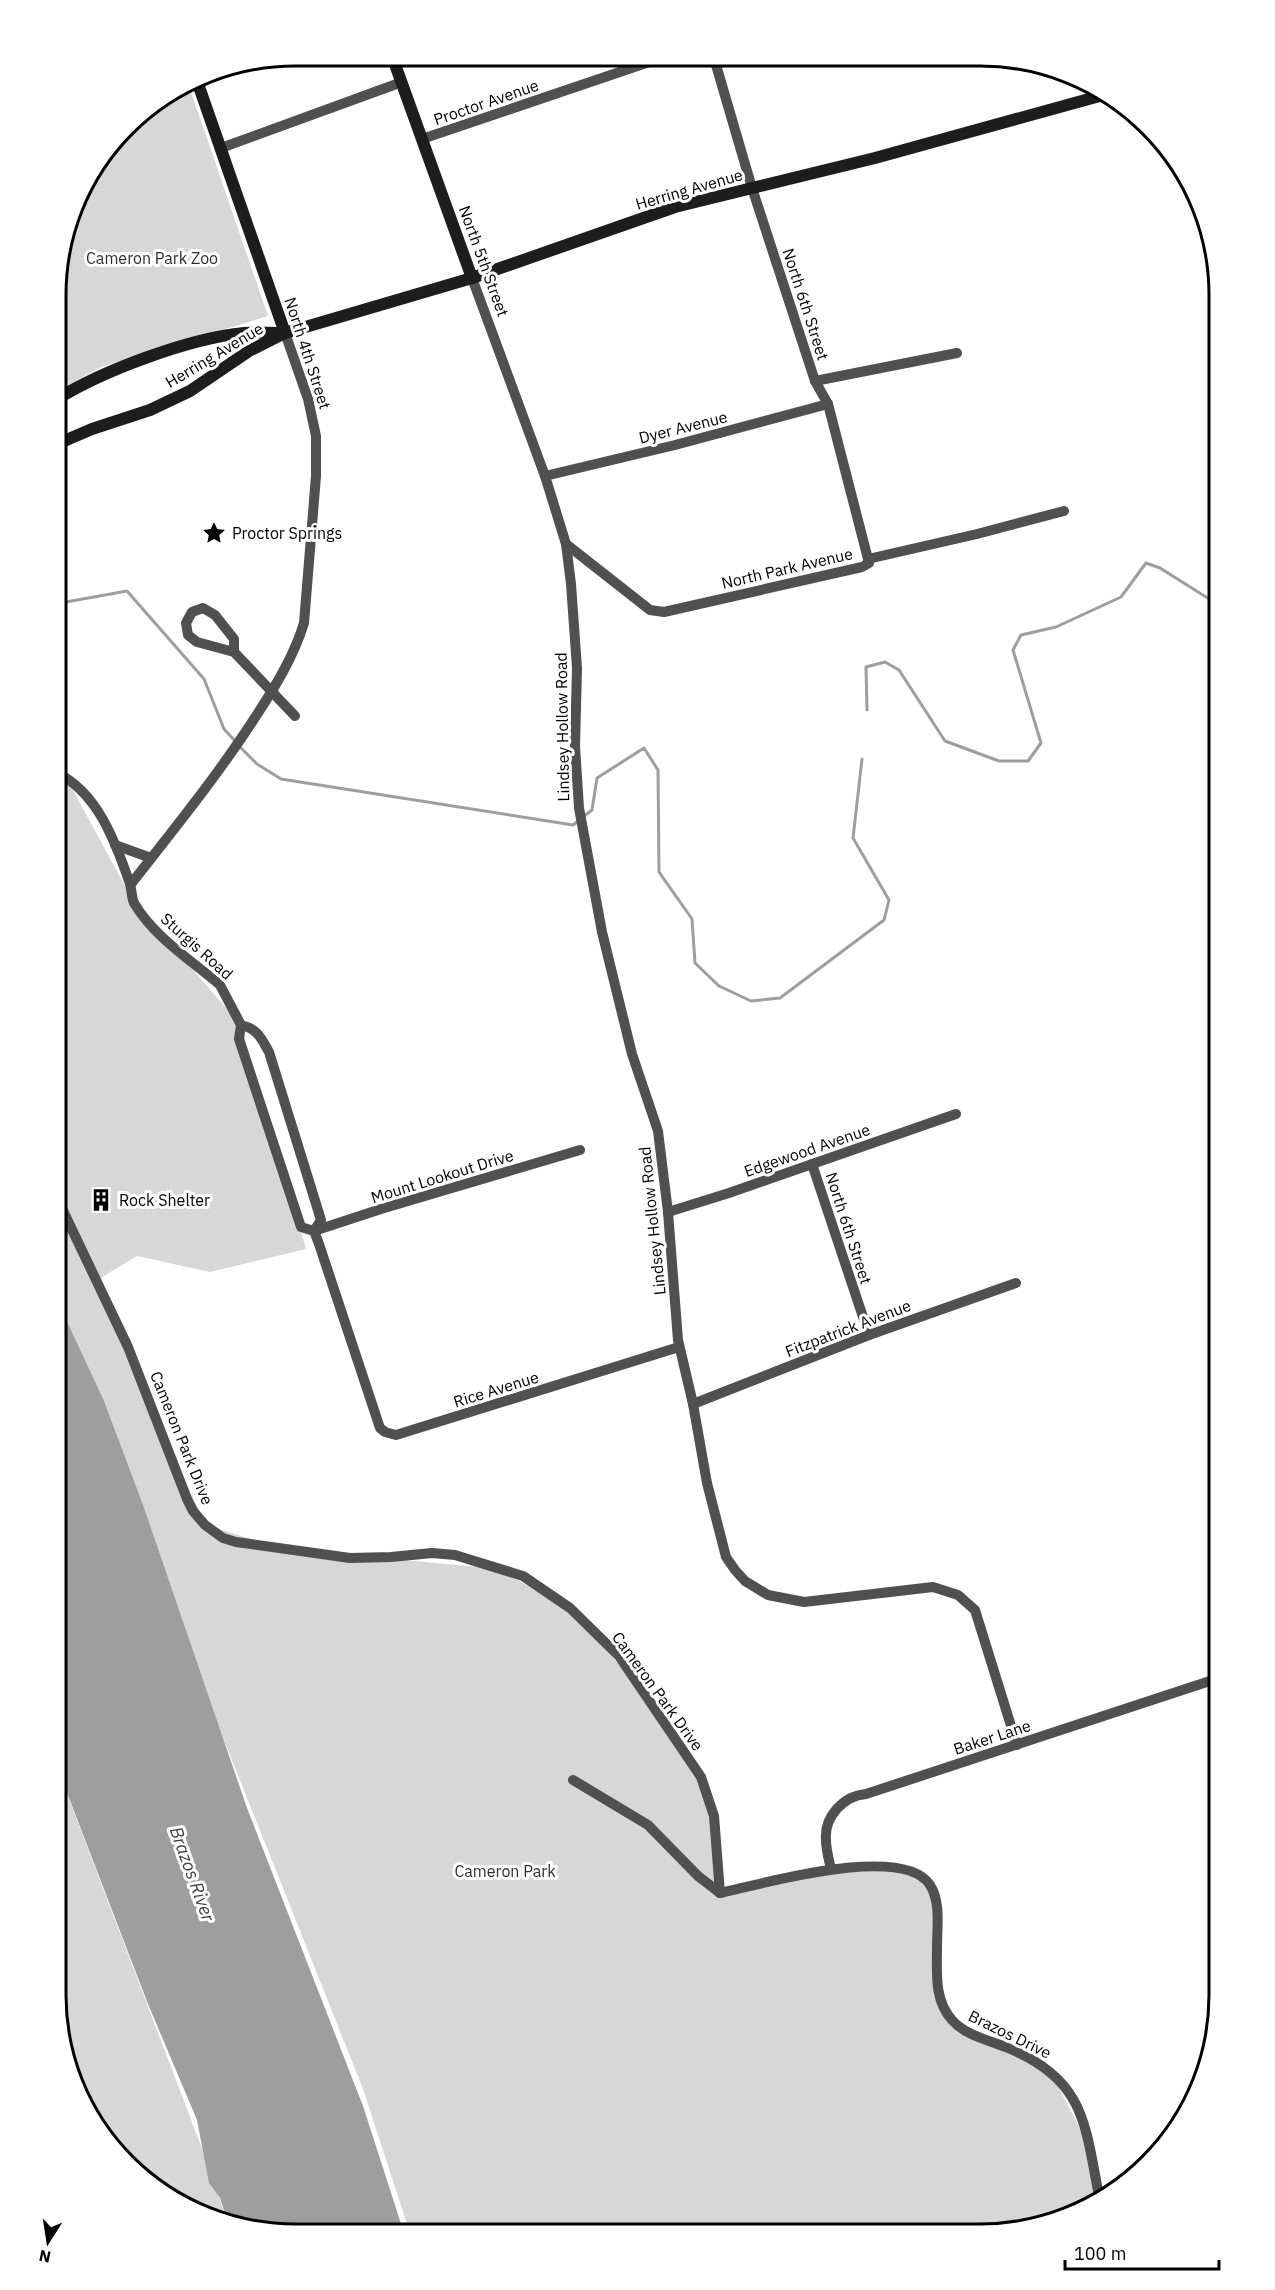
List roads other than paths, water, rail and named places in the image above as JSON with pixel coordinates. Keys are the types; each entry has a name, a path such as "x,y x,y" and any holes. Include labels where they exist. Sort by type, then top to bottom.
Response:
{"main road":[{"name":"North 5th Street","path":"396,66 472,278"},
{"name":"North 4th Street","path":"199,87 285,333"},
{"name":"Herring Avenue","path":"66,440 150,410 190,391 249,351 285,333 472,278 675,207 898,152 1095,97"},
{"name":"Herring Avenue","path":"66,395 120,368 187,345 243,333 285,333"}],"street":[{"name":"Proctor Avenue","path":"422,139 637,66"},
{"name":"North 6th Street","path":"716,66 752,188 815,381 828,404 868,559"},
{"path":"220,148 402,82"},
{"name":"North 5th Street","path":"472,278 544,477"},
{"name":"North 4th Street","path":"130,884 231,757 273,691 298,641 304,623 316,476 316,436 308,399 285,333"},
{"path":"815,381 957,353"},
{"name":"Dyer Avenue","path":"544,477 828,404"},
{"name":"Lindsey Hollow Road","path":"544,477 566,544 572,584 577,668 575,746 579,808 602,932 629,1043 658,1131 680,1347 707,1483 726,1557 735,1570 756,1589 768,1595 792,1601 816,1601 924,1587 949,1591 958,1595 975,1610 1017,1745"},
{"name":"North Park Avenue","path":"566,544 650,610 658,612 862,567 869,562 868,559 1064,511"},
{"path":"234,652 234,639 214,615 203,608 192,612 186,623 188,635 197,642 234,652 295,716"},
{"name":"Sturgis Road","path":"66,777 89,799 110,832 130,884 133,901 152,928 220,985 241,1025 239,1039 301,1227 314,1232"},
{"path":"115,845 151,858"},
{"name":"Sturgis Road","path":"241,1025 252,1028 259,1034 269,1052 321,1220 314,1232 362,1370"},
{"name":"Edgewood Avenue","path":"668,1212 956,1114"},
{"name":"Mount Lookout Drive","path":"314,1232 381,1209 580,1150"},
{"name":"North 6th Street","path":"812,1164 869,1335"},
{"name":"Cameron Park Drive","path":"66,1217 128,1347 187,1498 199,1519 214,1532 236,1542 350,1558 432,1553 455,1555 523,1576 570,1608 618,1656 701,1777 714,1816 720,1893"},
{"name":"Fitzpatrick Avenue","path":"693,1404 869,1335 1016,1283"},
{"name":"Rice Avenue","path":"362,1370 380,1428 396,1435 680,1347"},
{"name":"Baker Lane","path":"831,1869 826,1839 827,1829 838,1807 851,1797 1209,1681"},
{"path":"573,1780 648,1825 698,1876 720,1893 831,1869"},
{"name":"Brazos Drive","path":"831,1869 905,1868 926,1880 934,1892 936,1903 937,1985 947,2014 962,2030 1031,2057 1049,2069 1062,2082 1081,2113 1087,2130 1098,2191"}],"water":[{"name":"Brazos River","path":"66,1319 104,1401 143,1505 247,1808 363,2106 401,2224 280,2224 250,2220 225,2213 220,2198 209,2183 197,2120 148,2004 66,1790"}],"waterway":[{"path":"867,710 866,667 885,662 899,670 945,741 999,761 1028,761 1041,743 1013,650 1021,635 1056,627 1121,597 1146,563 1160,568 1209,599"},
{"path":"66,602 127,591 204,679 224,729 235,741"},
{"path":"239,746 257,764 281,779 573,825 578,821"},
{"path":"583,817 592,810 597,778 644,748 658,770 659,872 692,919 695,963 719,986 751,1001 780,998 884,920 889,900 853,838 862,759"}],"place":[{"name":"Proctor Springs","path":"214,533"},
{"name":"Rock Shelter","path":"101,1200"}],"park label":[{"name":"Cameron Park Zoo","path":"152,258"},
{"name":"Cameron Park","path":"505,1871"}]}
